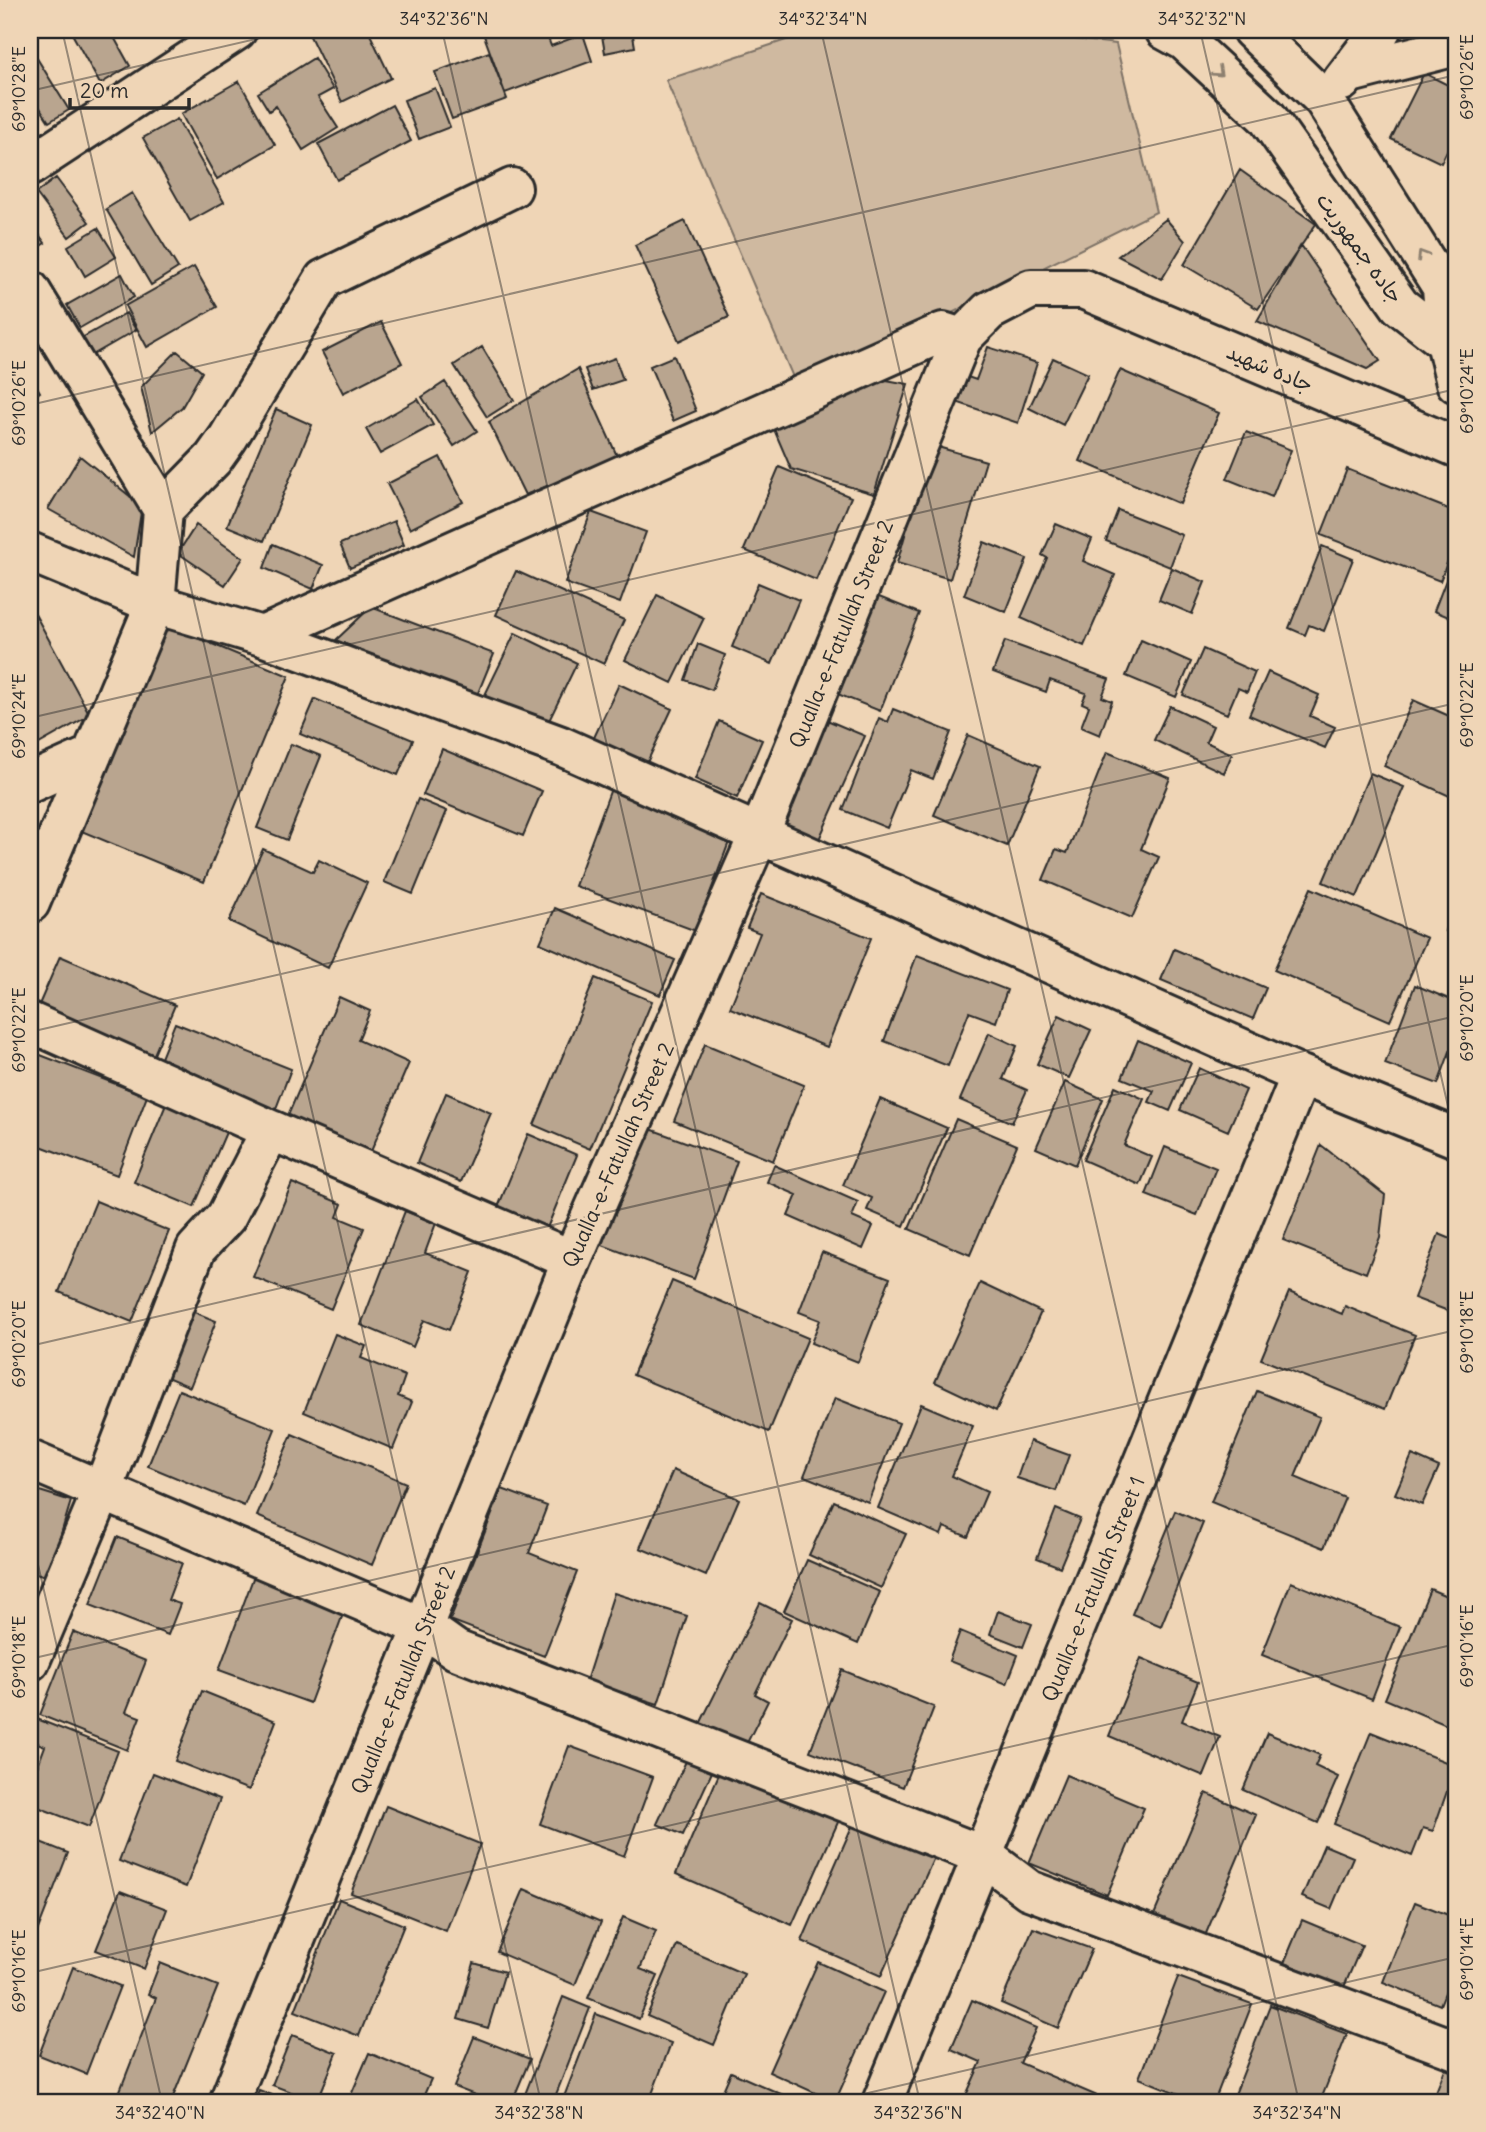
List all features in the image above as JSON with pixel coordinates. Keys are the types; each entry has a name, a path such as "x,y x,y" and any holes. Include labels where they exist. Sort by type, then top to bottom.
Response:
{"street":[{"path":"30,166 237,30"},
{"name":"جاده جمهوریت","path":"1165,30 1185,41 1267,117 1400,306 1446,342"},
{"path":"1252,30 1324,100 1442,287 1446,342 1456,383"},
{"path":"1324,100 1350,73 1381,30"},
{"path":"1350,73 1456,46"},
{"path":"163,510 213,459 228,438 324,279 512,188"},
{"name":"Qualla-e-Fatullah Street 2","path":"229,2102 425,1628 572,1259 760,832 962,338 989,311 1031,289 1083,289"},
{"name":"جاده شهید","path":"1083,289 1456,447"},
{"path":"30,290 163,510 155,604 30,903"},
{"path":"262,636 943,332 962,338"},
{"path":"30,552 155,604 262,636 561,746 760,832 1301,1075 1456,1138"},
{"path":"30,783 92,755"},
{"path":"30,1022 271,1130 572,1259"},
{"name":"Qualla-e-Fatullah Street 1","path":"882,2102 1301,1075"},
{"path":"30,1661 103,1489 197,1249 226,1217 271,1130"},
{"path":"30,1460 425,1628 456,1650 984,1856 1029,1890 1456,2050"}],"shaded area":[{"path":"816,30 1000,30 1116,44 1156,212 798,389 666,80"}],"building":[{"path":"70,30 110,30 130,66 100,84"},
{"path":"307,30 368,30 391,78 342,102"},
{"path":"482,30 545,30 551,46 583,34 592,61 505,93"},
{"path":"601,30 632,30 635,47 605,53"},
{"path":"30,47 69,110 49,122 30,92"},
{"path":"489,52 507,99 452,119 435,72"},
{"path":"314,58 333,89 318,97 338,128 303,150 276,106 269,111 258,93"},
{"path":"1424,73 1456,89 1456,132 1441,163 1391,139"},
{"path":"239,81 275,145 217,179 181,114"},
{"path":"435,88 450,127 419,139 404,100"},
{"path":"392,105 411,141 337,180 318,144"},
{"path":"177,119 224,202 190,221 143,138"},
{"path":"1240,170 1316,224 1258,309 1184,265"},
{"path":"56,178 89,222 69,237 36,193"},
{"path":"132,193 178,268 151,285 106,209"},
{"path":"1166,219 1185,241 1162,279 1118,256"},
{"path":"685,221 729,317 679,341 635,245"},
{"path":"30,222 45,243 30,253"},
{"path":"98,228 116,257 85,276 68,246"},
{"path":"1301,245 1380,361 1367,369 1257,321"},
{"path":"194,267 217,307 147,347 125,306"},
{"path":"122,274 134,297 80,328 67,305"},
{"path":"126,313 136,330 82,361 73,343"},
{"path":"381,322 402,363 343,393 322,352"},
{"path":"482,347 514,400 487,417 454,365"},
{"path":"988,347 1037,363 1018,423 953,401 962,375 976,380"},
{"path":"177,351 202,372 182,407 152,432 141,387"},
{"path":"674,356 696,411 673,421 650,366"},
{"path":"615,358 623,380 593,390 585,369"},
{"path":"1053,358 1088,374 1063,425 1029,408"},
{"path":"578,369 618,458 525,495 489,422"},
{"path":"1120,370 1219,413 1180,504 1080,461"},
{"path":"30,375 40,392 30,399"},
{"path":"881,379 908,384 874,494 791,469 773,427"},
{"path":"445,382 477,431 454,446 422,397"},
{"path":"418,399 433,425 380,454 366,429"},
{"path":"276,409 312,425 264,541 227,526"},
{"path":"1246,432 1291,450 1272,497 1227,479"},
{"path":"931,445 986,461 950,579 897,563"},
{"path":"80,456 142,506 134,557 48,509"},
{"path":"440,457 463,502 410,529 387,484"},
{"path":"779,467 851,497 816,580 744,550"},
{"path":"1347,469 1456,512 1456,540 1440,581 1321,535"},
{"path":"1118,510 1182,535 1170,567 1106,541"},
{"path":"591,512 646,532 620,603 565,583"},
{"path":"394,521 404,545 350,568 340,544"},
{"path":"1056,524 1092,539 1083,561 1115,575 1084,646 1021,618 1047,558 1042,555"},
{"path":"196,525 243,558 225,585 178,553"},
{"path":"984,542 1027,559 1006,612 964,595"},
{"path":"273,544 323,565 313,589 264,568"},
{"path":"1322,546 1353,559 1324,631 1309,625 1305,635 1289,628"},
{"path":"1456,554 1456,620 1434,611"},
{"path":"1172,568 1205,582 1192,614 1159,600"},
{"path":"516,571 624,620 604,664 496,615"},
{"path":"758,583 799,600 772,664 732,647"},
{"path":"864,591 919,613 880,711 825,689"},
{"path":"657,595 704,618 672,683 625,660"},
{"path":"30,605 90,715 30,749"},
{"path":"371,607 494,654 476,698 336,640"},
{"path":"164,624 289,676 204,882 79,830"},
{"path":"515,633 577,663 544,731 482,701"},
{"path":"1141,640 1191,662 1176,697 1126,676"},
{"path":"1005,641 1109,679 1102,697 1112,701 1100,735 1081,727 1089,706 1082,703 1086,693 1050,680 1046,692 993,672"},
{"path":"698,644 725,655 712,690 685,680"},
{"path":"1203,649 1255,672 1247,692 1238,688 1227,714 1183,695"},
{"path":"1268,672 1319,695 1310,716 1335,727 1325,748 1249,715"},
{"path":"619,684 672,709 644,769 591,744"},
{"path":"315,699 413,740 398,775 300,734"},
{"path":"1413,700 1456,719 1456,799 1384,766"},
{"path":"1170,706 1213,726 1206,742 1232,754 1224,773 1154,740"},
{"path":"893,709 951,732 933,779 911,770 887,828 843,810 879,718 888,722"},
{"path":"827,720 865,736 817,844 780,828"},
{"path":"719,721 762,740 737,798 695,779"},
{"path":"968,735 1040,766 1007,846 934,815"},
{"path":"291,744 321,756 287,840 257,828"},
{"path":"442,749 542,791 523,836 423,795"},
{"path":"1107,752 1170,778 1141,849 1159,857 1132,918 1043,880 1056,849 1067,853"},
{"path":"1370,773 1404,787 1357,897 1323,882"},
{"path":"612,786 733,831 696,931 575,886"},
{"path":"418,799 447,811 413,894 384,882"},
{"path":"263,849 313,872 319,860 367,883 328,968 229,921"},
{"path":"1311,888 1427,938 1390,1021 1274,970"},
{"path":"761,894 871,938 827,1047 730,1008 760,933 747,928"},
{"path":"1456,900 1456,935 1445,931"},
{"path":"555,908 675,960 660,995 540,943"},
{"path":"1174,949 1266,988 1253,1019 1161,980"},
{"path":"917,955 1007,990 996,1022 969,1012 948,1066 884,1041"},
{"path":"60,956 175,1005 150,1064 35,1014"},
{"path":"595,978 652,1001 590,1149 534,1125"},
{"path":"1415,985 1456,1002 1456,1035 1438,1084 1385,1064"},
{"path":"339,997 370,1011 358,1040 409,1063 369,1156 286,1120"},
{"path":"1059,1015 1091,1030 1069,1078 1037,1064"},
{"path":"175,1023 291,1069 272,1119 155,1073"},
{"path":"989,1033 1017,1046 1003,1079 1027,1090 1012,1123 960,1100"},
{"path":"1138,1040 1191,1063 1170,1111 1149,1102 1154,1091 1122,1078"},
{"path":"705,1044 804,1085 773,1161 674,1121"},
{"path":"30,1051 147,1096 117,1175 30,1142"},
{"path":"1199,1068 1246,1090 1228,1131 1180,1110"},
{"path":"1065,1082 1103,1099 1075,1165 1036,1148"},
{"path":"1115,1086 1144,1099 1124,1145 1152,1157 1140,1185 1083,1160"},
{"path":"446,1093 491,1113 461,1182 417,1163"},
{"path":"169,1097 230,1123 194,1207 134,1182"},
{"path":"880,1099 947,1128 904,1226 867,1210 872,1198 843,1185"},
{"path":"956,1119 1017,1145 970,1255 909,1229"},
{"path":"645,1127 737,1161 694,1279 602,1245"},
{"path":"528,1134 577,1155 543,1238 494,1217"},
{"path":"1321,1145 1385,1195 1380,1237 1366,1273 1283,1240"},
{"path":"1165,1147 1216,1168 1197,1215 1146,1195"},
{"path":"774,1165 858,1202 852,1217 873,1226 863,1249 788,1216 797,1195 767,1182"},
{"path":"292,1183 342,1204 337,1217 364,1228 331,1309 253,1277"},
{"path":"96,1201 169,1231 132,1322 59,1292"},
{"path":"405,1211 436,1223 425,1253 472,1272 449,1330 424,1320 413,1347 361,1325"},
{"path":"1439,1234 1456,1241 1456,1314 1414,1298"},
{"path":"822,1252 890,1278 858,1362 811,1343 820,1320 799,1312"},
{"path":"672,1281 808,1338 769,1432 633,1375"},
{"path":"980,1283 1041,1312 996,1411 935,1382"},
{"path":"1289,1292 1342,1314 1345,1306 1415,1335 1385,1409 1261,1359"},
{"path":"187,1309 216,1321 190,1387 162,1375"},
{"path":"335,1334 366,1346 361,1358 405,1376 398,1396 412,1402 393,1449 304,1412"},
{"path":"179,1390 275,1429 244,1506 148,1466"},
{"path":"1257,1391 1320,1417 1295,1477 1345,1498 1324,1548 1211,1502"},
{"path":"835,1398 899,1423 868,1502 804,1476"},
{"path":"921,1404 973,1426 952,1476 987,1492 968,1537 944,1527 941,1535 878,1508"},
{"path":"292,1434 406,1483 372,1565 257,1516"},
{"path":"1030,1441 1069,1455 1056,1491 1017,1478"},
{"path":"1412,1455 1439,1467 1422,1505 1395,1494"},
{"path":"673,1470 739,1499 706,1576 640,1548"},
{"path":"30,1488 71,1501 48,1577 30,1571"},
{"path":"502,1489 547,1506 529,1553 577,1572 544,1656 450,1620"},
{"path":"834,1501 906,1534 881,1588 809,1555"},
{"path":"1056,1509 1080,1519 1060,1567 1037,1558"},
{"path":"1175,1511 1203,1523 1161,1626 1132,1614"},
{"path":"117,1537 182,1563 168,1600 180,1604 168,1635 90,1605"},
{"path":"807,1560 880,1592 858,1644 784,1611"},
{"path":"255,1573 346,1606 310,1703 219,1670"},
{"path":"1291,1582 1400,1627 1372,1699 1262,1655"},
{"path":"1430,1589 1456,1600 1456,1729 1385,1699"},
{"path":"614,1593 687,1616 658,1704 586,1681"},
{"path":"760,1603 792,1619 755,1694 768,1701 745,1747 700,1724"},
{"path":"998,1611 1032,1624 1023,1647 990,1634"},
{"path":"960,1631 1018,1655 1007,1684 949,1661"},
{"path":"73,1632 146,1661 126,1712 140,1717 127,1750 40,1715"},
{"path":"1141,1658 1198,1682 1182,1721 1220,1737 1204,1776 1109,1736"},
{"path":"842,1670 934,1707 903,1787 810,1751"},
{"path":"202,1691 276,1721 249,1790 175,1761"},
{"path":"37,1719 118,1751 89,1827 30,1804 30,1787 45,1746 30,1740"},
{"path":"1371,1732 1456,1766 1433,1831 1423,1828 1412,1856 1334,1824"},
{"path":"1267,1733 1320,1755 1315,1766 1338,1777 1318,1823 1243,1790"},
{"path":"569,1746 653,1777 624,1856 540,1824"},
{"path":"686,1761 712,1772 683,1835 657,1824"},
{"path":"722,1767 839,1820 792,1925 676,1874"},
{"path":"153,1773 220,1799 186,1887 119,1861"},
{"path":"1066,1775 1144,1808 1107,1895 1029,1863"},
{"path":"1206,1793 1256,1815 1205,1936 1154,1915"},
{"path":"386,1806 480,1844 446,1931 351,1893"},
{"path":"856,1817 936,1853 881,1976 802,1941"},
{"path":"30,1838 68,1853 35,1937 30,1935"},
{"path":"1324,1845 1353,1857 1331,1909 1302,1897"},
{"path":"524,1889 601,1922 575,1985 497,1952"},
{"path":"120,1891 167,1909 144,1969 96,1950"},
{"path":"339,1899 404,1925 359,2036 295,2011"},
{"path":"1415,1902 1456,1918 1456,1965 1440,2005 1383,1982"},
{"path":"623,1917 656,1931 640,1969 658,1976 639,2019 588,1998"},
{"path":"1302,1920 1362,1945 1344,1987 1284,1963"},
{"path":"1033,1928 1092,1949 1058,2028 1001,2003"},
{"path":"677,1945 744,1974 714,2045 647,2016"},
{"path":"818,1962 884,1992 835,2102 769,2072"},
{"path":"160,1963 218,1986 171,2102 135,2102 118,2096 156,1998 148,1994"},
{"path":"474,1963 505,1972 488,2028 458,2019"},
{"path":"73,1967 120,1986 86,2074 39,2055"},
{"path":"1178,1977 1252,2004 1214,2102 1199,2102 1139,2078"},
{"path":"563,1997 590,2008 553,2102 522,2102"},
{"path":"972,2000 1036,2028 1020,2063 1102,2098 1100,2102 963,2102 981,2062 951,2049"},
{"path":"1270,2005 1347,2034 1320,2102 1232,2102"},
{"path":"596,2014 671,2043 649,2102 562,2102"},
{"path":"292,2035 337,2053 317,2102 272,2085"},
{"path":"474,2037 530,2059 512,2102 493,2102 454,2087"},
{"path":"369,2053 431,2079 421,2102 348,2102"},
{"path":"1445,2069 1456,2073 1456,2102 1432,2102"},
{"path":"731,2072 799,2102 718,2102"},
{"path":"259,2090 290,2102 254,2102"}]}
